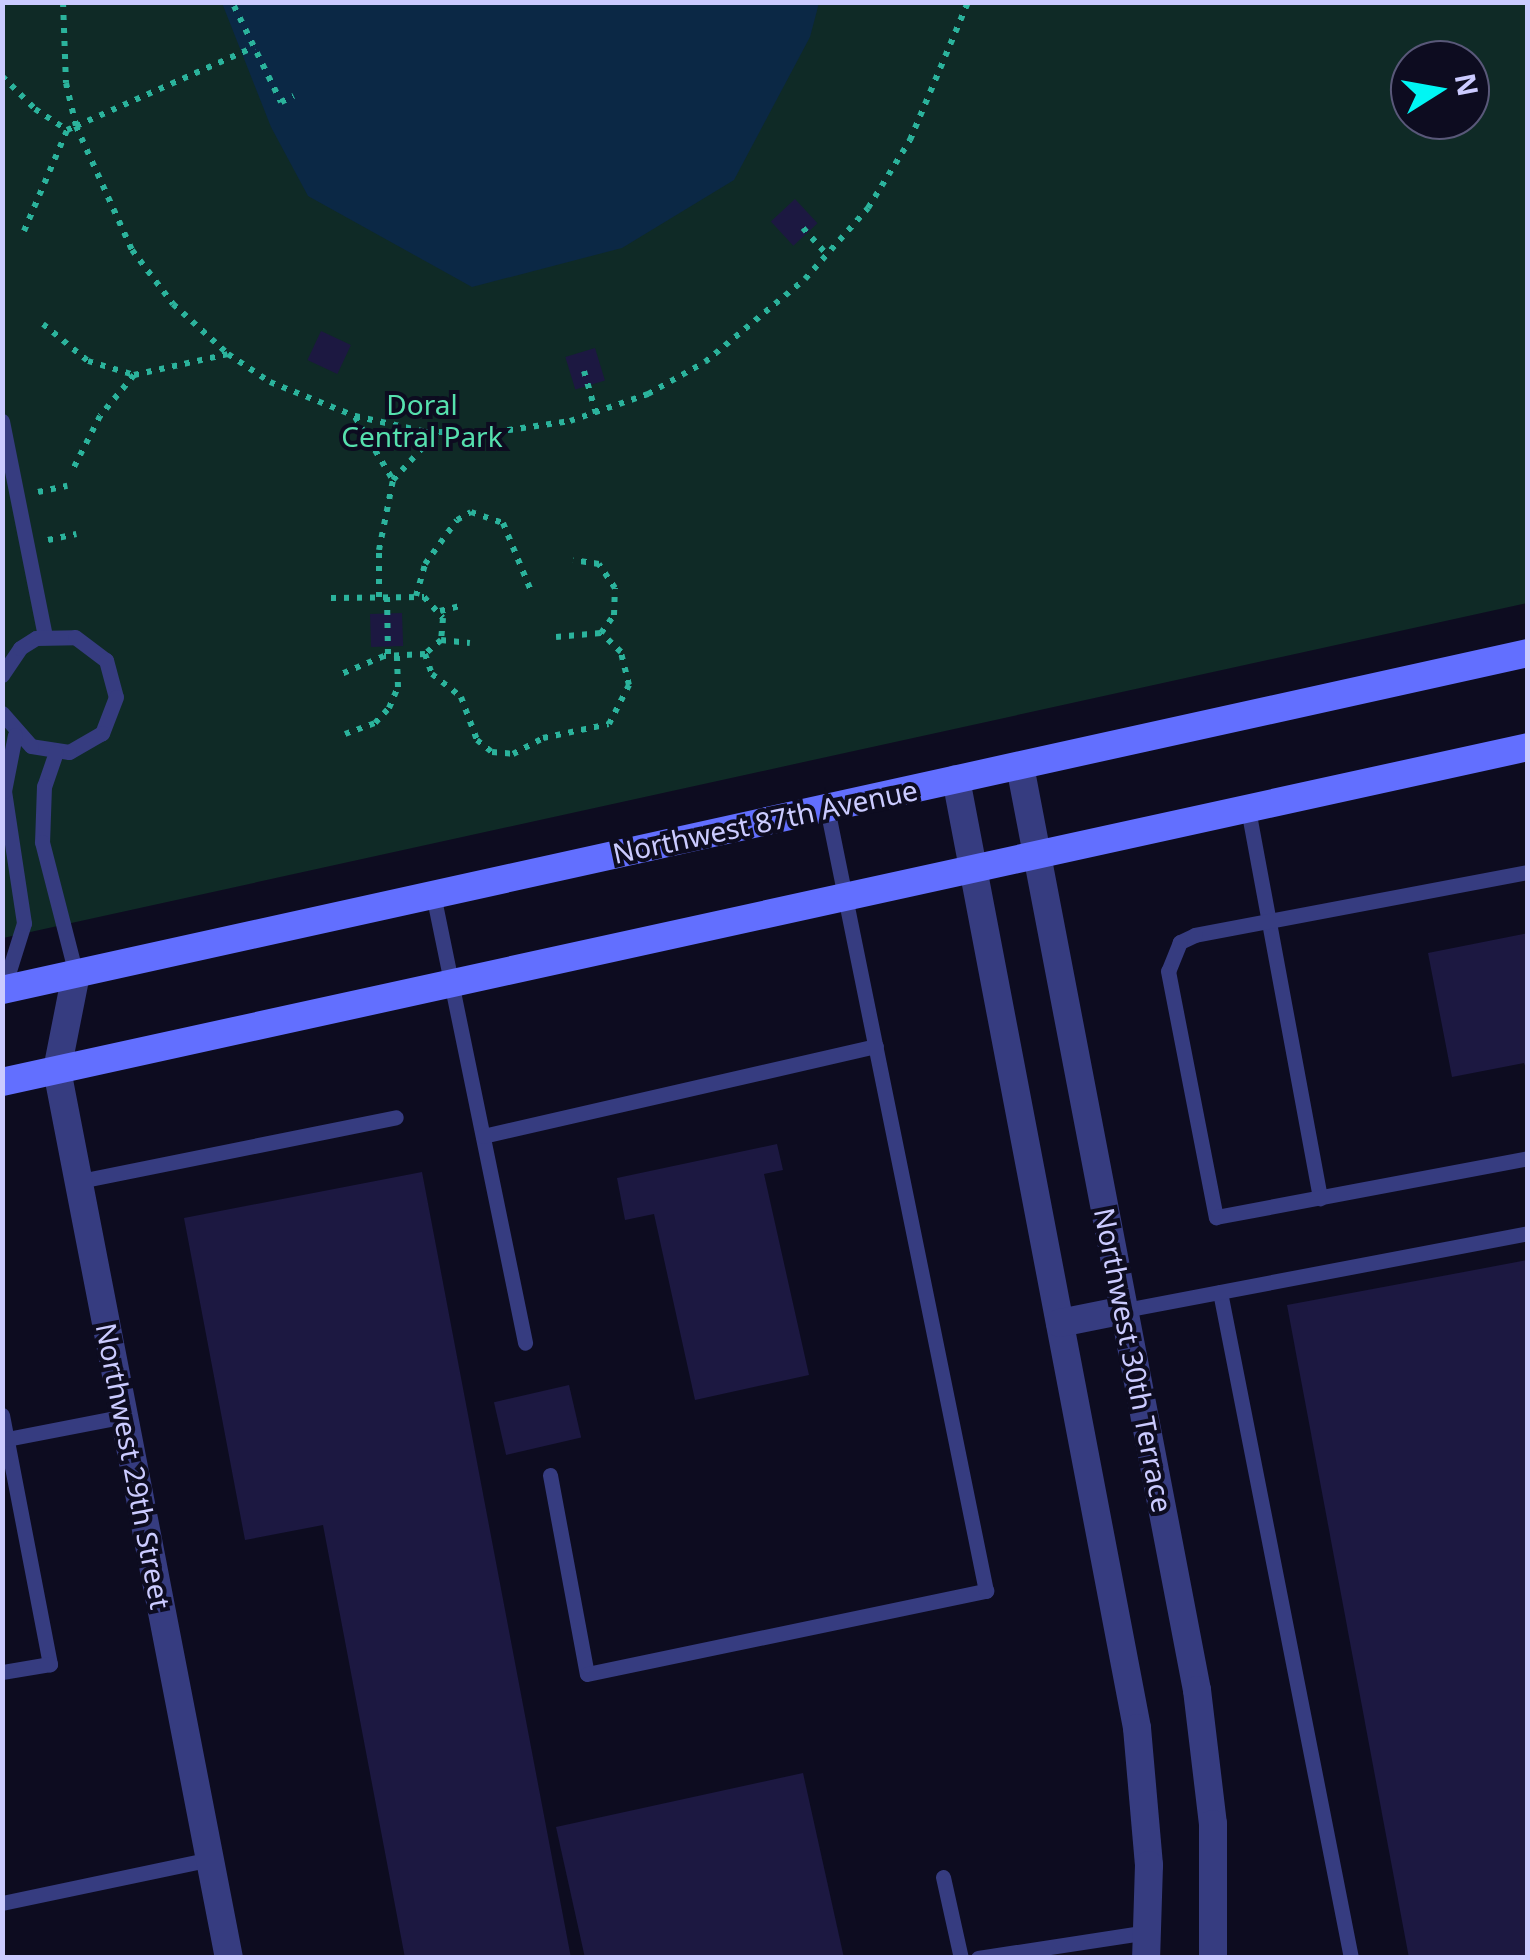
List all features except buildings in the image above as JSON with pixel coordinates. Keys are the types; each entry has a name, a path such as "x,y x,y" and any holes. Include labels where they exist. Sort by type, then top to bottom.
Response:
{"main road":[{"name":"Northwest 87th Avenue","path":"3,990 1528,653"},
{"path":"2,1082 1528,747"}],"street":[{"name":"Northwest 30th Terrace","path":"1020,766 1208,1758 1212,1958"},
{"path":"956,780 1136,1728 1147,1945"},
{"name":"Northwest 29th Street","path":"76,974 57,1070 229,1958"},
{"path":"1060,1324 1125,1310"}],"lane":[{"path":"2,420 46,636"},
{"path":"2,516 21,513"},
{"path":"2,674 20,648 46,636 92,646 114,678 116,697 102,733 87,745 56,752 16,735 2,713"},
{"path":"3,990 24,924 4,790 16,735"},
{"path":"56,752 44,786 42,842 76,974"},
{"path":"550,1475 587,1674 986,1591 828,808"},
{"path":"1248,810 1320,1198"},
{"path":"1528,872 1188,937 1174,951 1168,972 1216,1217 1528,1158"},
{"path":"433,894 525,1343"},
{"path":"482,1136 876,1046"},
{"path":"80,1181 396,1118"},
{"path":"1125,1310 1528,1234"},
{"path":"1220,1292 1352,1958"},
{"path":"2,1415 50,1664 2,1672"},
{"path":"7,1439 124,1416"},
{"path":"2,1903 210,1858"},
{"path":"943,1877 961,1958"},
{"path":"978,1958 1147,1945"}],"path":[{"path":"63,2 66,83 76,126 132,250 174,304 228,354 270,382 355,416 437,432 533,428 596,413 705,362 828,256 868,208 918,125 968,2"},
{"path":"234,6 281,102 294,96"},
{"path":"24,231 66,130 254,47"},
{"path":"2,76 18,96 66,130"},
{"path":"803,228 828,256"},
{"path":"42,324 88,361 134,375 228,354"},
{"path":"584,371 596,413"},
{"path":"72,472 100,416 134,375"},
{"path":"355,416 393,480"},
{"path":"388,656 379,550 393,480 437,432"},
{"path":"38,492 66,486"},
{"path":"416,596 425,564 457,520 471,512 503,523 531,591"},
{"path":"48,540 76,534"},
{"path":"573,560 594,561 613,580 616,606 601,633"},
{"path":"331,598 416,596 440,611 464,605"},
{"path":"440,611 441,640"},
{"path":"556,637 601,633"},
{"path":"425,654 432,674 466,704 484,748 513,754 550,736 592,732 617,716 628,694 628,668 601,633"},
{"path":"339,676 388,656 425,654 441,640 470,642"},
{"path":"344,734 375,723 389,708 398,687 398,656"}],"green space":[{"name":"Doral Central Park","path":"2,3 1527,3 1527,603 3,938"}],"water":[{"path":"222,2 819,3 810,37 734,180 622,248 472,287 308,196 271,127"}]}
